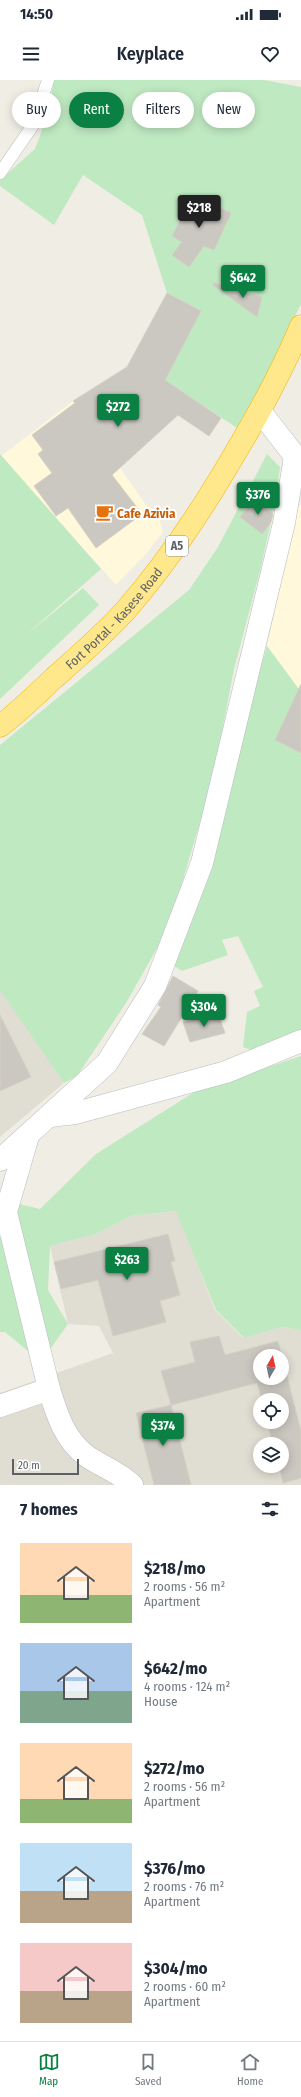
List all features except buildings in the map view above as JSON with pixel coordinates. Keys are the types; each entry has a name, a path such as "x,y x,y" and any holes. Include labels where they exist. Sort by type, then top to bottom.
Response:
{"highway":[{"name":"Fort Portal - Kasese Road","path":"0,726 92,644 124,613 156,575 184,536 260,411 288,358 301,326"}],"street":[{"path":"0,1160 108,1062 155,986 202,863 298,460 260,411"},
{"path":"50,1116 76,1113 226,1072 301,1041"},
{"path":"28,1136 3,1210 49,1389 68,1438 88,1456 115,1471 132,1485"},
{"path":"0,1406 49,1389"}],"lane":[{"path":"0,173 33,125 48,80"}],"shaded area":[{"path":"73,401 149,509 160,521 163,532 147,553 116,585 1,456"},
{"path":"299,505 301,505 301,692 267,646"},
{"path":"0,988 64,1083 0,1137"},
{"path":"177,1211 215,1310 243,1338 282,1327 301,1330 301,1485 0,1485 0,1393 113,1353 99,1326 68,1324 50,1246 96,1234 131,1216"}],"green space":[{"path":"53,80 264,80 301,87 301,304 240,430 167,381 131,365 167,293 142,215 83,175 54,225 0,186 0,180 35,149 43,128 61,128 61,92 52,92"},
{"path":"0,454 101,569 25,636 83,588 99,605 0,699"},
{"path":"267,454 280,467 276,499 260,571 234,669 213,778 169,927 126,1003 77,1076 64,1083 0,990 0,745 189,590 218,547"},
{"path":"267,646 301,692 301,1032 251,1050 243,1047 247,1012 260,1006 254,991 263,987 238,936 222,940 228,955 182,971 173,965"},
{"path":"301,1056 301,1330 282,1327 244,1338 216,1310 176,1211 131,1216 96,1234 50,1246 48,1290 68,1324 41,1362 5,1332 0,1332 0,1208 11,1202 40,1209 96,1154 196,1091"}],"place":[{"name":"Cafe Azivia","path":"104,513"}]}
